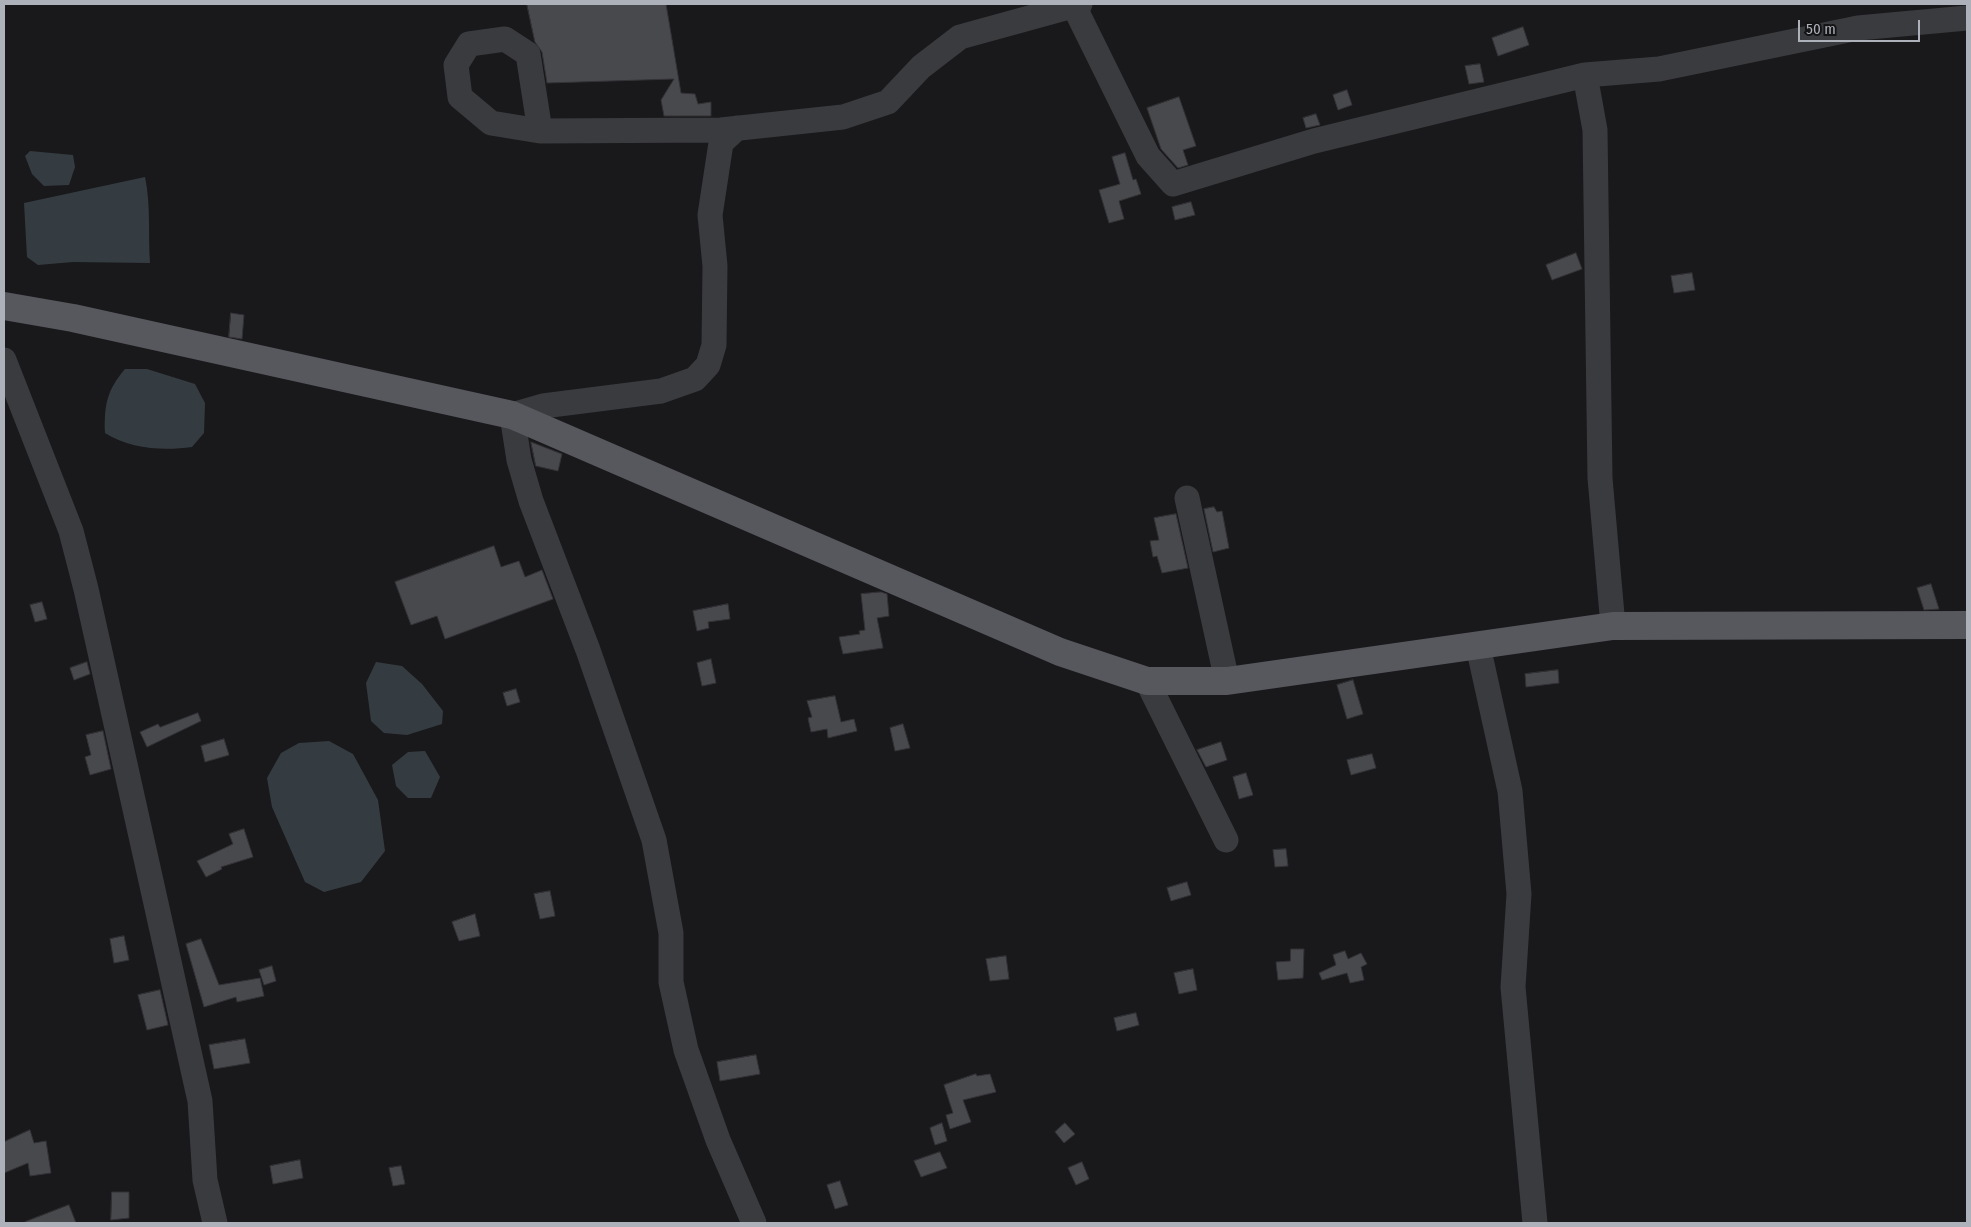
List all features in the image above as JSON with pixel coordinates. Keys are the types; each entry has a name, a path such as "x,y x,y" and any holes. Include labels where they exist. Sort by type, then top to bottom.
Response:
{"main road":[{"path":"4,306 73,318 512,415 1060,652 1147,681 1227,681 1613,626 1967,624"}],"street":[{"path":"540,131 736,128 843,117 888,102 921,67 960,36 1077,5 1148,156 1173,184 1314,141 1585,75 1659,69 1858,28 1967,18"},
{"path":"1585,75 1595,130 1600,478 1613,626"},
{"path":"736,128 722,143 710,215 715,276 714,344 708,364 695,379 660,391 543,406 512,415 519,460 531,501 588,650 654,840 671,933 670,982 686,1050 718,1140 754,1223"},
{"path":"4,360 71,531 86,589 200,1102 205,1180 215,1223"},
{"path":"1187,498 1227,681"},
{"path":"1478,646 1510,791 1519,894 1513,987 1535,1223"},
{"path":"1147,681 1226,840"}],"shaded area":[{"path":"30,151 73,155 75,167 69,185 44,186 32,174 25,156"},
{"path":"145,177 149,209 150,263 73,262 38,265 27,257 24,203"},
{"path":"125,369 147,369 195,384 205,403 204,433 192,447 170,449 147,448 136,446 105,433 105,414 110,391"},
{"path":"376,662 402,666 422,684 443,711 442,724 407,735 384,733 371,721 366,683"},
{"path":"329,741 353,754 378,800 385,851 361,882 324,892 305,882 272,807 267,778 281,753 299,743"},
{"path":"425,751 440,777 431,798 408,798 396,786 392,765 408,752"}],"building":[{"path":"527,4 666,4 681,93 695,94 698,104 711,102 711,116 664,116 661,100 674,79 547,83 542,52 535,42"},
{"path":"1523,27 1529,45 1498,56 1492,38"},
{"path":"1480,64 1484,82 1469,84 1465,66"},
{"path":"1347,90 1352,105 1338,110 1333,95"},
{"path":"1179,97 1196,146 1183,150 1188,165 1178,168 1161,149 1147,108"},
{"path":"1316,114 1320,125 1306,128 1303,118"},
{"path":"1125,153 1133,180 1136,179 1141,194 1119,201 1124,219 1109,223 1099,190 1120,184 1112,157"},
{"path":"1191,202 1195,215 1175,220 1172,207"},
{"path":"1576,253 1582,269 1552,280 1546,265"},
{"path":"1692,273 1695,290 1674,293 1671,276"},
{"path":"231,313 244,315 242,339 229,337"},
{"path":"531,442 562,454 558,471 536,466"},
{"path":"1214,507 1217,512 1222,511 1229,548 1213,552 1204,509"},
{"path":"1176,514 1188,568 1162,573 1157,556 1153,557 1150,541 1159,540 1154,518"},
{"path":"494,546 501,567 519,561 525,577 542,570 553,599 445,639 437,616 411,625 395,582"},
{"path":"1931,584 1939,609 1924,610 1917,588"},
{"path":"881,592 887,594 889,616 877,618 883,648 843,654 839,637 860,634 859,631 865,630 861,594"},
{"path":"42,602 47,619 35,622 30,605"},
{"path":"728,604 730,619 708,622 709,628 697,631 693,611"},
{"path":"711,659 716,683 702,686 697,663"},
{"path":"87,662 90,674 74,680 70,668"},
{"path":"1558,670 1559,683 1526,687 1525,674"},
{"path":"1353,680 1363,714 1347,719 1337,685"},
{"path":"516,689 520,702 507,706 503,693"},
{"path":"835,696 841,722 854,719 857,731 828,738 827,729 811,732 808,718 812,717 807,701"},
{"path":"198,713 201,721 147,747 140,732 158,724 160,727"},
{"path":"903,724 910,748 895,751 890,728"},
{"path":"103,731 111,769 90,775 85,757 91,755 86,735"},
{"path":"224,739 229,755 205,762 201,746"},
{"path":"1221,742 1227,760 1206,767 1197,750"},
{"path":"1372,754 1376,768 1351,775 1347,760"},
{"path":"1246,773 1253,795 1239,799 1233,777"},
{"path":"244,829 253,857 221,867 222,869 206,877 197,861 233,844 229,834"},
{"path":"1286,849 1288,866 1275,867 1273,850"},
{"path":"1187,882 1191,895 1171,901 1167,888"},
{"path":"550,891 555,916 540,919 534,894"},
{"path":"475,914 480,936 459,941 452,922"},
{"path":"124,936 129,960 114,963 110,939"},
{"path":"201,939 219,985 260,978 264,996 237,1002 236,997 204,1007 186,944"},
{"path":"1291,949 1304,949 1303,978 1278,980 1276,962 1290,961"},
{"path":"1345,951 1348,959 1361,953 1367,964 1361,967 1364,980 1350,983 1347,973 1322,980 1319,973 1336,965 1333,955"},
{"path":"1006,956 1009,979 990,981 986,959"},
{"path":"272,966 276,981 264,985 259,970"},
{"path":"1193,969 1197,990 1179,994 1174,973"},
{"path":"160,990 168,1025 147,1030 138,995"},
{"path":"1136,1013 1139,1025 1117,1031 1114,1018"},
{"path":"245,1039 250,1063 214,1069 209,1045"},
{"path":"756,1055 760,1074 720,1081 717,1062"},
{"path":"976,1074 977,1076 990,1074 996,1092 963,1100 971,1122 950,1129 946,1115 953,1113 944,1085"},
{"path":"942,1123 947,1141 935,1145 930,1128"},
{"path":"1065,1123 1075,1134 1064,1143 1055,1132"},
{"path":"30,1130 34,1143 46,1141 51,1173 30,1176 28,1163 4,1173 4,1142"},
{"path":"940,1152 947,1168 921,1177 914,1161"},
{"path":"300,1160 303,1178 273,1184 270,1166"},
{"path":"1082,1162 1089,1179 1076,1185 1068,1168"},
{"path":"401,1166 405,1184 393,1186 389,1168"},
{"path":"840,1181 848,1205 835,1209 827,1185"},
{"path":"112,1192 129,1192 129,1218 111,1220"},
{"path":"69,1205 76,1223 25,1223 25,1222"}]}
